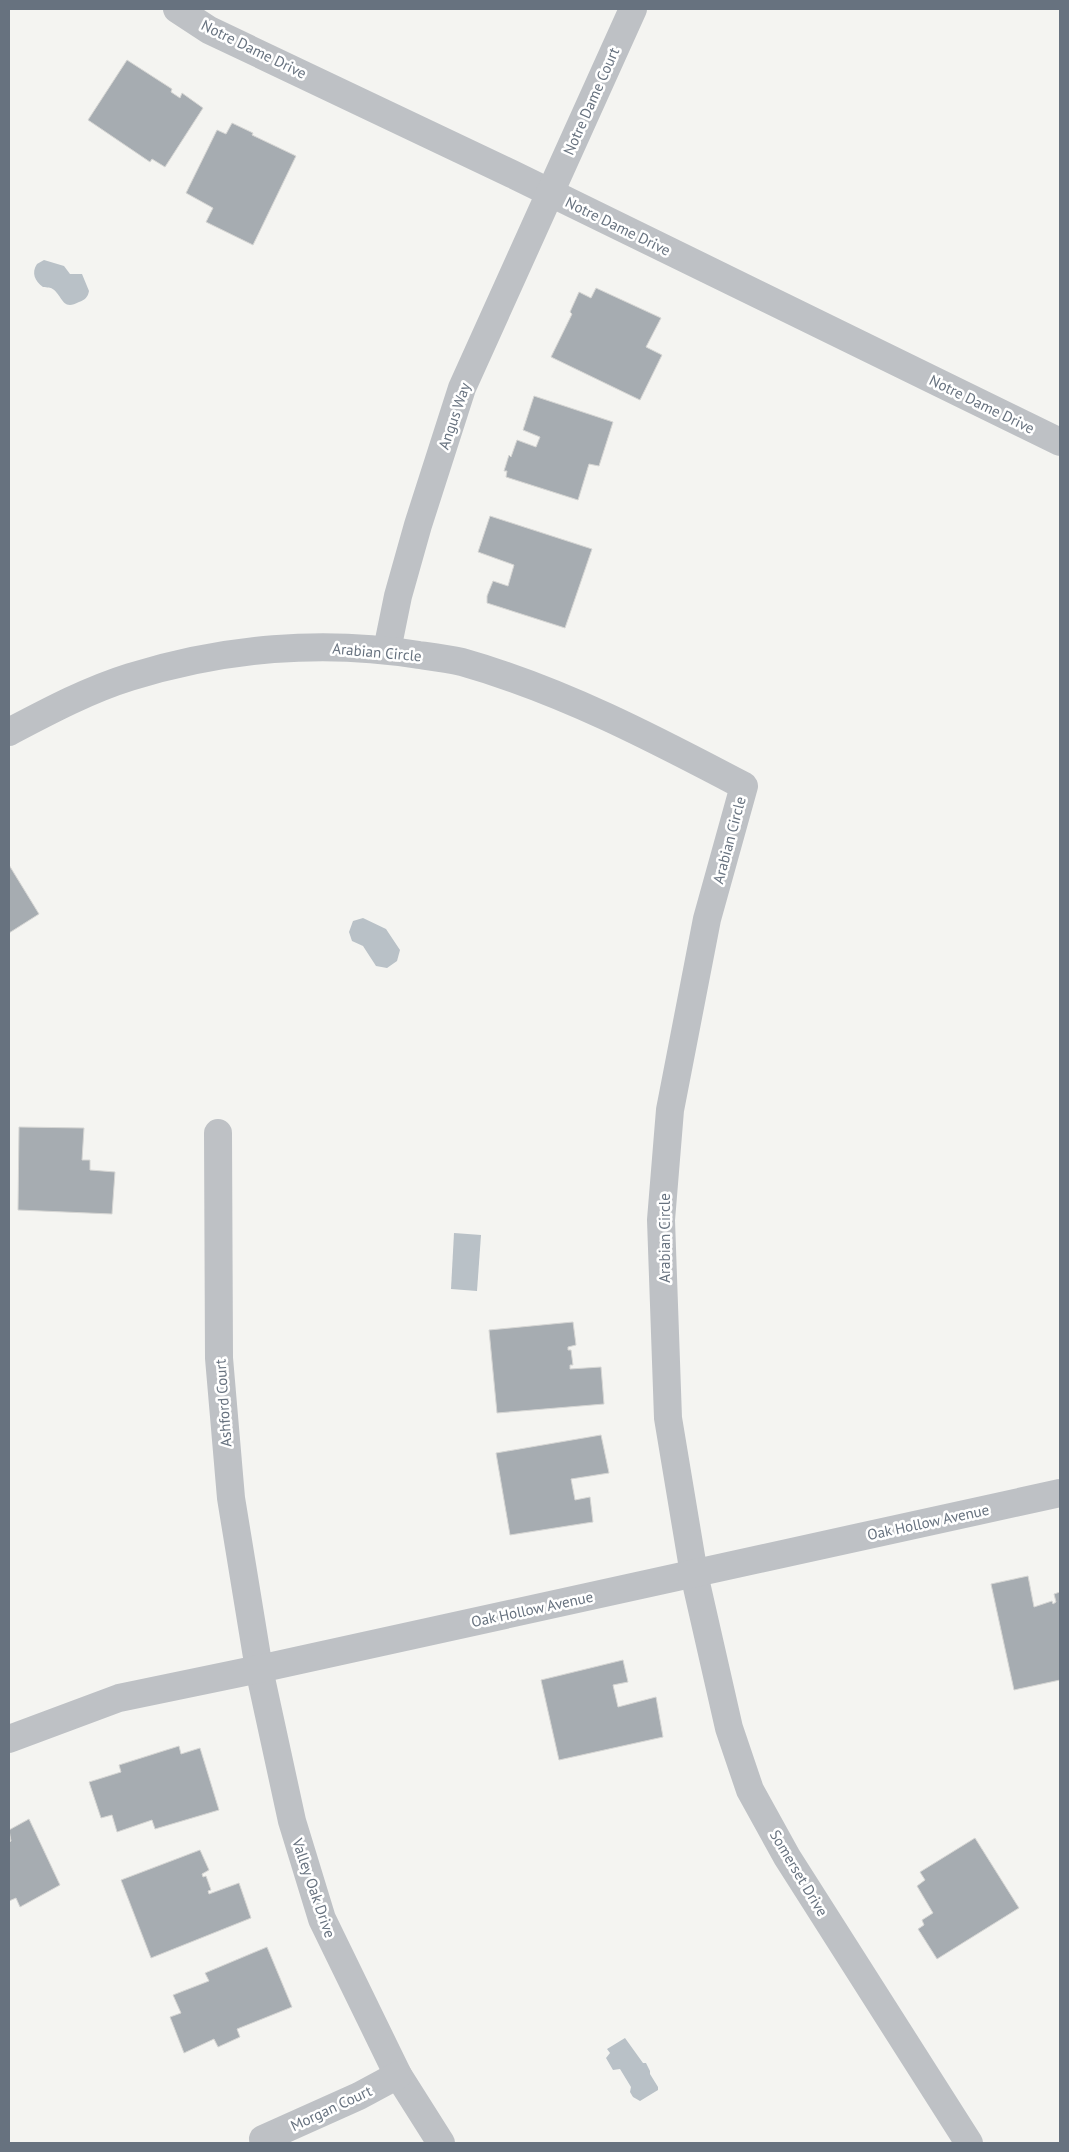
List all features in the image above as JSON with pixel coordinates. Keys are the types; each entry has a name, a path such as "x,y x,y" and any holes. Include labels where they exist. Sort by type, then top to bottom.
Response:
{"street":[{"name":"Notre Dame Drive","path":"177,9 209,30 550,192 1060,442"},
{"name":"Notre Dame Court","path":"550,192 633,9"},
{"name":"Angus Way","path":"387,650 398,596 418,524 462,388 550,192"},
{"name":"Arabian Circle","path":"9,732 51,709 129,677 204,658 258,649 326,647 387,650 460,662 537,687 611,718 744,786 707,919 672,1100 661,1220 668,1418 694,1574"},
{"name":"Ashford Court","path":"218,1134 217,1218 222,1386 230,1498 259,1669"},
{"name":"Oak Hollow Avenue","path":"9,1739 119,1698 1060,1493"},
{"name":"Somerset Drive","path":"694,1574 729,1728 750,1790 787,1857 969,2143"},
{"name":"Valley Oak Drive","path":"259,1669 292,1821 322,1920 398,2075 441,2143"},
{"name":"Morgan Court","path":"263,2140 359,2096 398,2075"}],"shaded area":[{"path":"44,260 64,266 70,274 82,274 89,291 86,298 73,305 65,304 55,291 40,285 34,271 37,264"},
{"path":"363,918 386,929 400,950 397,961 387,968 376,966 363,946 352,941 349,932 353,921"},
{"path":"454,1233 481,1235 477,1291 451,1289"},
{"path":"625,2038 643,2063 646,2063 658,2087 658,2090 640,2101 633,2097 630,2092 631,2087 620,2069 613,2070 606,2058 610,2053 607,2049"}],"building":[{"path":"127,60 172,89 171,92 180,98 182,93 203,108 165,167 152,159 150,162 88,120"},
{"path":"232,123 296,156 253,245 206,222 213,208 186,193 217,130 226,134"},
{"path":"596,288 661,318 646,347 662,355 640,400 551,357 572,314 570,312 579,292 591,298"},
{"path":"534,396 613,422 599,466 589,464 578,500 506,477 507,471 504,471 509,455 511,457 517,440 536,447 540,437 523,430"},
{"path":"490,516 592,549 565,628 487,603 487,596 493,581 508,586 514,565 478,552"},
{"path":"9,865 39,914 9,933"},
{"path":"19,1127 84,1128 82,1160 90,1160 90,1170 115,1172 112,1214 18,1210"},
{"path":"573,1322 576,1345 568,1347 568,1350 571,1350 573,1365 570,1365 570,1369 601,1367 604,1404 497,1413 489,1330"},
{"path":"601,1435 609,1473 571,1479 575,1500 590,1497 593,1522 510,1535 496,1453"},
{"path":"1028,1576 1034,1607 1052,1601 1053,1604 1056,1602 1054,1594 1060,1592 1060,1680 1014,1690 991,1584"},
{"path":"623,1660 628,1682 613,1685 618,1707 656,1697 663,1737 559,1760 541,1680"},
{"path":"179,1746 181,1754 200,1748 219,1810 155,1829 152,1820 117,1832 112,1815 101,1818 89,1782 121,1772 119,1765"},
{"path":"29,1819 60,1885 20,1907 16,1898 9,1901 9,1843 11,1841 9,1830"},
{"path":"975,1838 1019,1908 937,1959 918,1929 924,1925 922,1920 933,1913 917,1886 925,1880 920,1872"},
{"path":"200,1850 209,1870 202,1874 203,1877 206,1876 211,1890 208,1891 209,1894 239,1883 251,1918 151,1958 121,1880"},
{"path":"267,1947 292,2007 237,2029 240,2037 218,2047 214,2039 184,2053 170,2017 181,2013 173,1995 209,1981 205,1973"}]}
